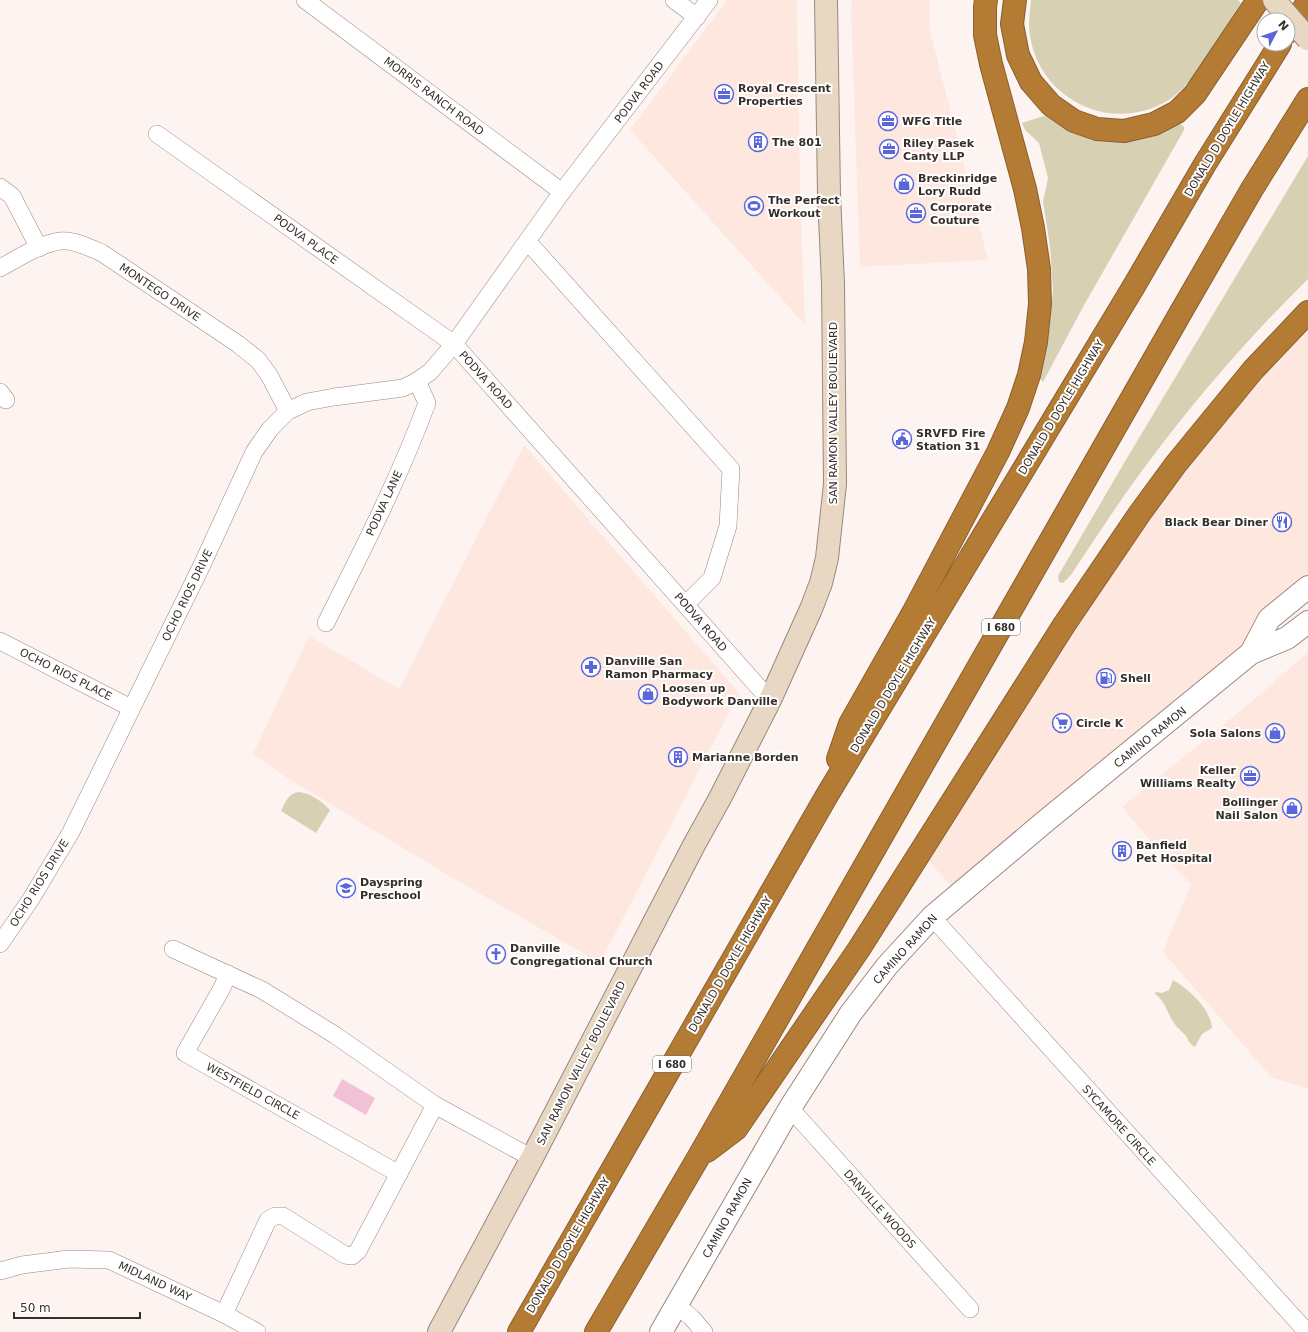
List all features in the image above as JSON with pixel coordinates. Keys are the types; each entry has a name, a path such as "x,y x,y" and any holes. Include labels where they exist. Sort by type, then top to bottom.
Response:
{"highway":[{"path":"826,797 850,724 913,613 978,491 1016,414 1029,376 1036,342 1040,304 1039,269 1025,189 991,64 985,35 986,0"},
{"path":"1015,0 1012,24 1018,55 1031,82 1051,105 1074,121 1097,129 1124,131 1154,124 1177,112 1195,94 1258,0"},
{"path":"1296,20 1308,2"},
{"name":"DONALD D DOYLE HIGHWAY","path":"518,1332 826,797 1134,286 1205,164 1275,52"},
{"name":"I 680","path":"596,1332 698,1158 1252,189 1308,99"},
{"path":"698,1158 736,1129 820,1007 874,926 1064,625 1140,513 1176,464 1249,376 1308,312"}],"main road":[{"name":"SAN RAMON VALLEY BOULEVARD","path":"439,1332 532,1158 770,700 811,609 821,583 827,558 835,484 833,284 829,195 826,0"},
{"path":"1274,0 1308,39"}],"street":[{"name":"MORRIS RANCH ROAD","path":"305,0 562,192"},
{"path":"674,0 697,17"},
{"name":"PODVA ROAD","path":"709,0 562,192 528,242 454,344 770,700"},
{"name":"PODVA PLACE","path":"157,134 454,344"},
{"path":"0,187 12,196 39,248"},
{"name":"MONTEGO DRIVE","path":"0,268 39,248 61,241 82,245 102,253 238,344 258,360 269,375 288,411"},
{"path":"528,242 731,469 728,526 712,578 686,604"},
{"name":"OCHO RIOS DRIVE","path":"0,944 31,899 71,832 200,568 254,452 270,429 288,411 307,402 403,388 430,372 454,344"},
{"name":"PODVA LANE","path":"326,623 371,533 414,437 427,403 417,381"},
{"name":"CAMINO RAMON","path":"1251,653 1269,619 1308,587"},
{"name":"CAMINO RAMON","path":"661,1332 790,1108 851,1013 887,966 932,917 1042,824 1251,653 1287,638 1308,622"},
{"name":"OCHO RIOS PLACE","path":"0,641 131,708"},
{"name":"SYCAMORE CIRCLE","path":"932,917 1307,1332"},
{"path":"173,949 262,990 335,1035 435,1105 532,1158"},
{"name":"WESTFIELD CIRCLE","path":"228,974 222,988 184,1053 399,1174"},
{"path":"224,1314 268,1220 275,1216 283,1216 345,1255 352,1256 358,1251 435,1105"},
{"name":"DANVILLE WOODS","path":"790,1108 970,1309"},
{"name":"MIDLAND WAY","path":"0,1271 22,1265 62,1260 110,1260 224,1314 257,1332"},
{"path":"677,1306 691,1317 704,1332"}],"shaded area":[{"path":"727,0 797,0 800,188 805,325 630,130"},
{"path":"852,0 930,0 930,30 988,260 860,267 851,10"},
{"path":"1031,0 1238,0 1241,3 1208,56 1188,83 1178,93 1167,101 1145,110 1123,114 1102,112 1081,105 1063,93 1048,78 1036,59 1030,36 1029,22"},
{"path":"1047,115 1146,135 1178,124 1184,127 1184,130 1083,307 1043,382 1039,377 1048,341 1053,290 1050,246 1043,202 1048,178 1039,143 1025,130 1022,123"},
{"path":"1308,156 1308,279 1226,366 1187,413 1150,460 1071,575 1063,583 1059,582 1058,576"},
{"path":"1308,312 1308,587 1251,653 959,894 920,852 1064,625"},
{"path":"524,445 739,693 600,963 446,874 284,776 253,754 309,636 399,689"},
{"path":"1308,652 1308,1089 1271,1077 1163,952 1191,884 1166,859 1122,807 1256,698"},
{"path":"299,792 316,798 330,810 316,833 281,811 290,796"},
{"path":"1173,980 1198,1000 1207,1013 1210,1021 1212,1028 1202,1034 1195,1047 1175,1025 1164,1004 1155,994 1156,992 1162,993 1169,990"},
{"path":"342,1079 375,1098 366,1115 333,1096"}],"place":[{"name":"Royal Crescent Properties","path":"724,94"},
{"name":"WFG Title","path":"888,121"},
{"name":"The 801","path":"758,142"},
{"name":"Riley Pasek Canty LLP","path":"889,149"},
{"name":"Breckinridge Lory Rudd","path":"904,184"},
{"name":"The Perfect Workout","path":"754,206"},
{"name":"Corporate Couture","path":"916,213"},
{"name":"SRVFD Fire Station 31","path":"902,439"},
{"name":"Black Bear Diner","path":"1282,522"},
{"name":"Danville San Ramon Pharmacy","path":"591,667"},
{"name":"Shell","path":"1106,678"},
{"name":"Loosen up Bodywork Danville","path":"648,694"},
{"name":"Circle K","path":"1062,723"},
{"name":"Sola Salons","path":"1275,733"},
{"name":"Marianne Borden","path":"678,757"},
{"name":"Keller Williams Realty","path":"1250,776"},
{"name":"Bollinger Nail Salon","path":"1292,808"},
{"name":"Banfield Pet Hospital","path":"1122,851"},
{"name":"Dayspring Preschool","path":"346,888"},
{"name":"Danville Congregational Church","path":"496,954"}]}
